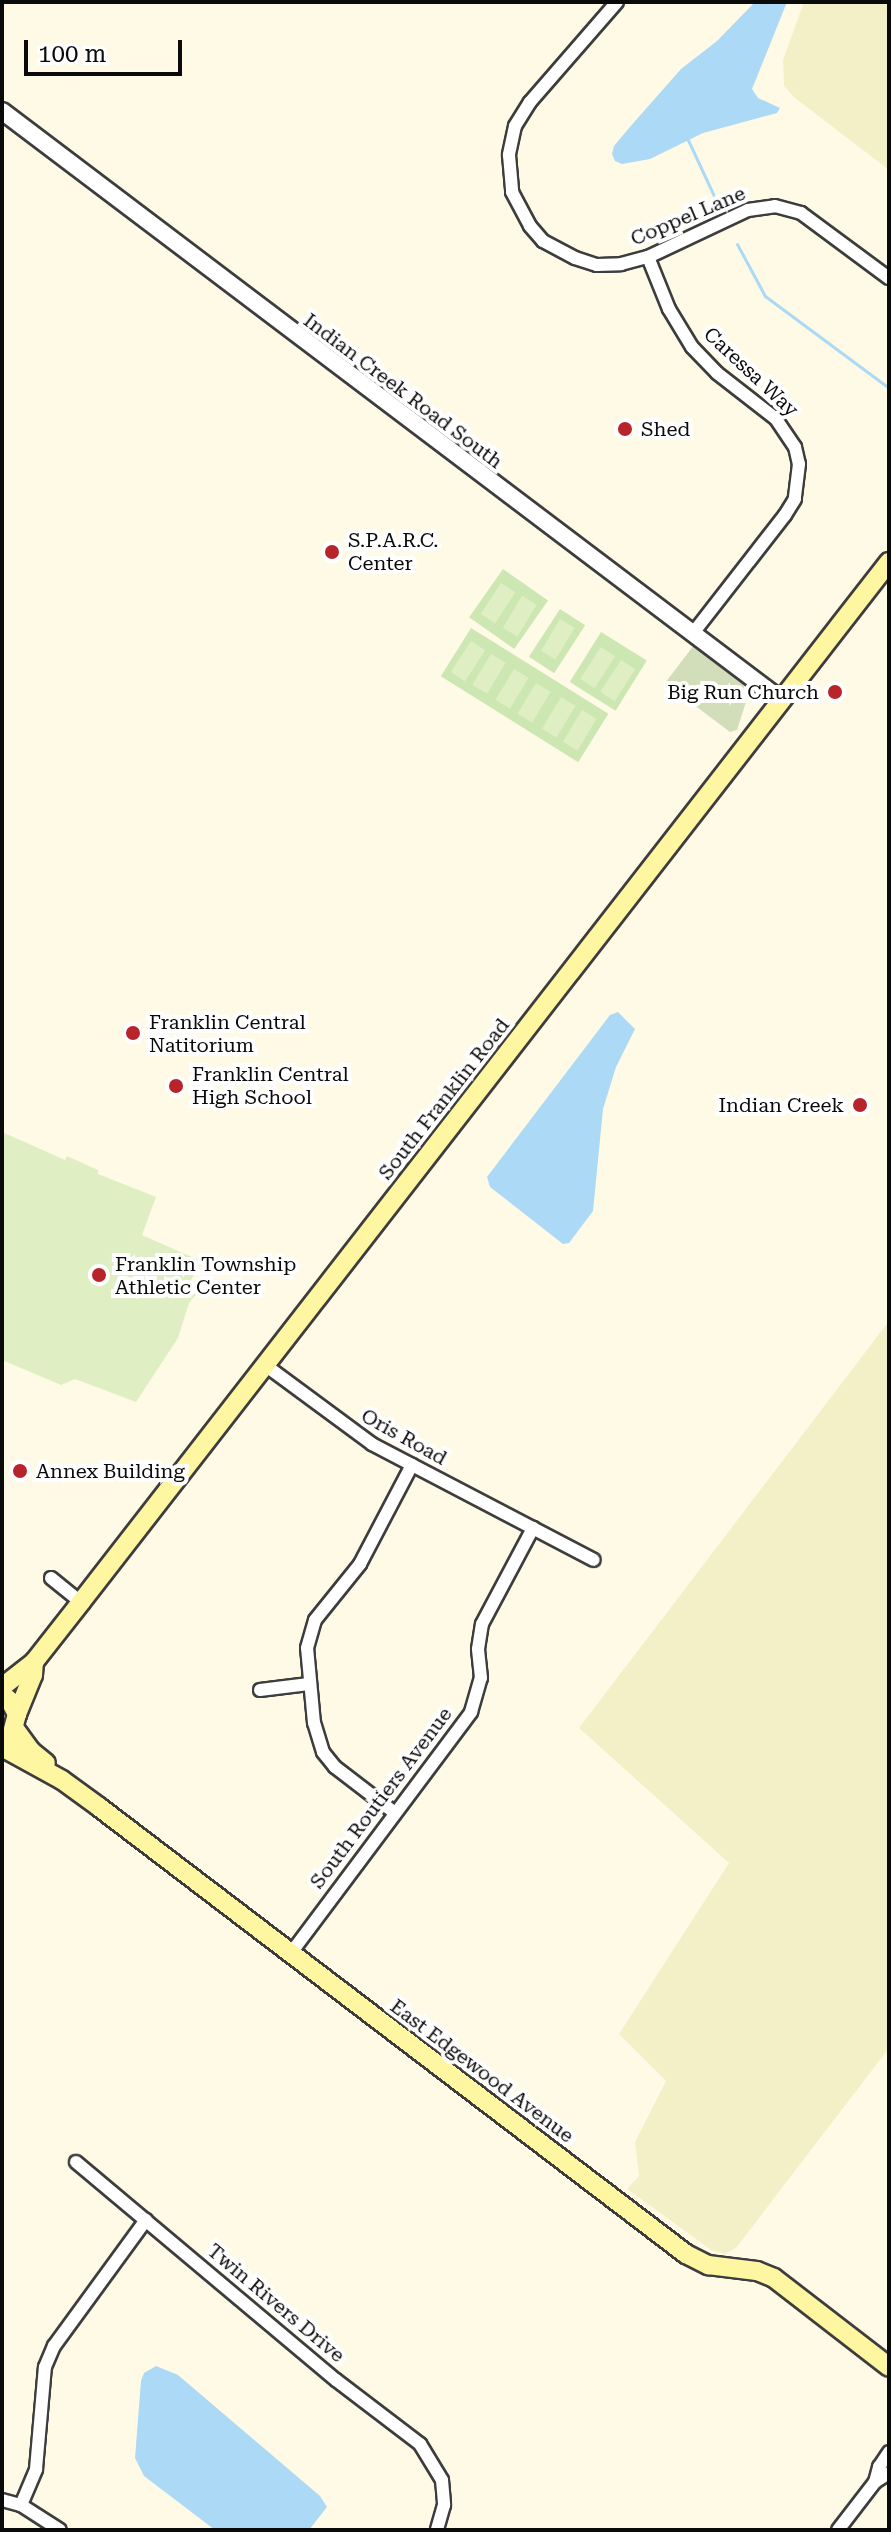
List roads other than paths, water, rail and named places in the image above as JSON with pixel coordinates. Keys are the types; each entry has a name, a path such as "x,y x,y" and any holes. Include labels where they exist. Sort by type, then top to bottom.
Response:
{"main road":[{"name":"South Franklin Road","path":"2,1687 34,1662 889,562"},
{"name":"South Franklin Road","path":"16,1721 33,1675 34,1662"},
{"path":"2,1694 31,1751 62,1780"},
{"path":"16,1721 2,1745 62,1780"},
{"name":"East Edgewood Avenue","path":"62,1780 693,2259 774,2278 889,2367"}],"street":[{"name":"Coppel Lane","path":"617,2 522,112 509,155 512,192 530,226 557,250 597,265 621,264 648,257 748,210 775,206 801,213 889,278"},
{"name":"Indian Creek Road South","path":"2,111 593,561 781,700"},
{"name":"Caressa Way","path":"648,257 669,309 692,347 717,373 776,419 795,447 799,464 795,499 785,515 693,633"},
{"name":"Oris Road","path":"265,1365 349,1430 594,1560"},
{"path":"395,1813 328,1760 317,1738 307,1654 311,1629 360,1564 412,1465"},
{"name":"South Routiers Avenue","path":"291,1953 473,1708 481,1678 478,1638 482,1624 533,1528"},
{"path":"51,1578 81,1602"},
{"path":"260,1690 309,1684"},
{"name":"Twin Rivers Drive","path":"76,2162 336,2380 420,2444 442,2480 444,2505 437,2530"},
{"path":"21,2505 39,2455 49,2356 146,2220"},
{"path":"875,2482 879,2467 889,2452"},
{"path":"838,2530 875,2482 889,2473"},
{"path":"2,2500 21,2505 60,2530"}],"water":[{"path":"755,2 787,2 752,89 758,98 780,108 777,113 703,133 650,159 622,164 615,161 612,154 614,146 629,128 681,69 717,41"},
{"path":"618,1012 635,1029 616,1067 603,1109 593,1211 569,1243 563,1244 490,1187 487,1177 610,1015"},
{"path":"156,2366 178,2375 320,2496 327,2507 309,2530 215,2530 144,2476 135,2458 141,2381 144,2373"}],"waterway":[{"path":"688,140 714,196"},
{"path":"737,244 765,296 889,388"}],"place":[{"name":"Shed","path":"625,429"},
{"name":"S.P.A.R.C. Center","path":"332,552"},
{"name":"Big Run Church","path":"835,692"},
{"name":"Franklin Central Natitorium","path":"133,1033"},
{"name":"Franklin Central High School","path":"176,1086"},
{"name":"Indian Creek","path":"860,1105"},
{"name":"Franklin Township Athletic Center","path":"99,1275"},
{"name":"Annex Building","path":"20,1471"}]}
